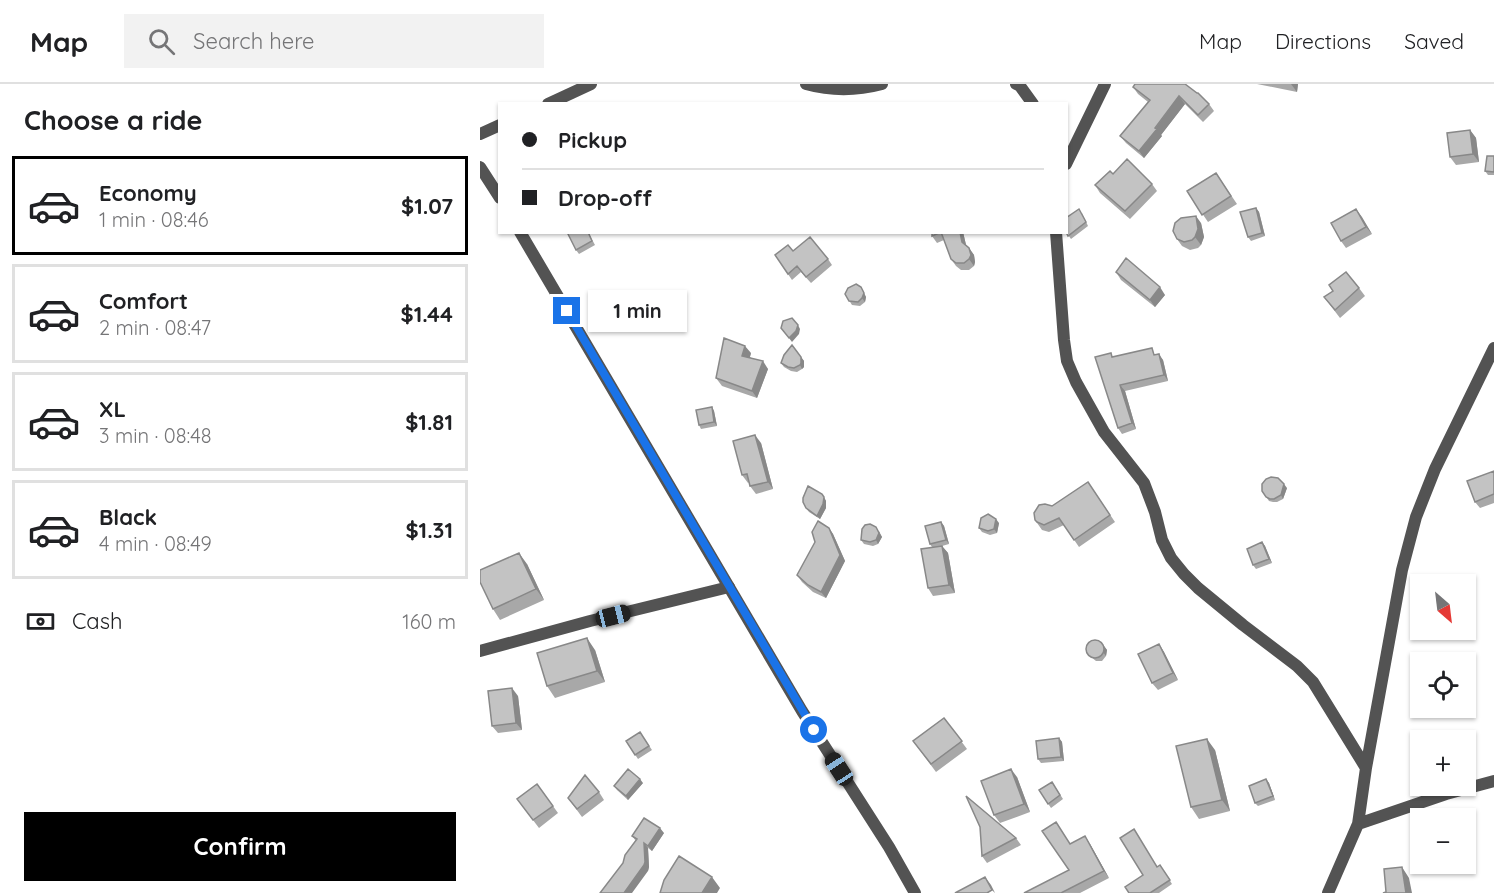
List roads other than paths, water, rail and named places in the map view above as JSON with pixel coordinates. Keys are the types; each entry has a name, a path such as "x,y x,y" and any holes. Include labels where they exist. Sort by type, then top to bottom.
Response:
{"street":[{"path":"552,102 591,84"},
{"path":"806,84 839,90 882,84"},
{"path":"1016,84 1031,102"},
{"path":"1068,160 1105,84"},
{"path":"480,134 498,126"},
{"path":"480,167 498,195"},
{"path":"521,234 802,711 889,847 915,893"},
{"path":"1056,234 1067,361 1104,432 1144,483 1162,540 1171,558 1198,588 1297,666 1312,682 1366,768"},
{"path":"1328,893 1358,824 1402,570 1416,517 1435,469 1494,348"},
{"path":"480,651 729,587"},
{"path":"1358,824 1446,794 1494,781"}]}
